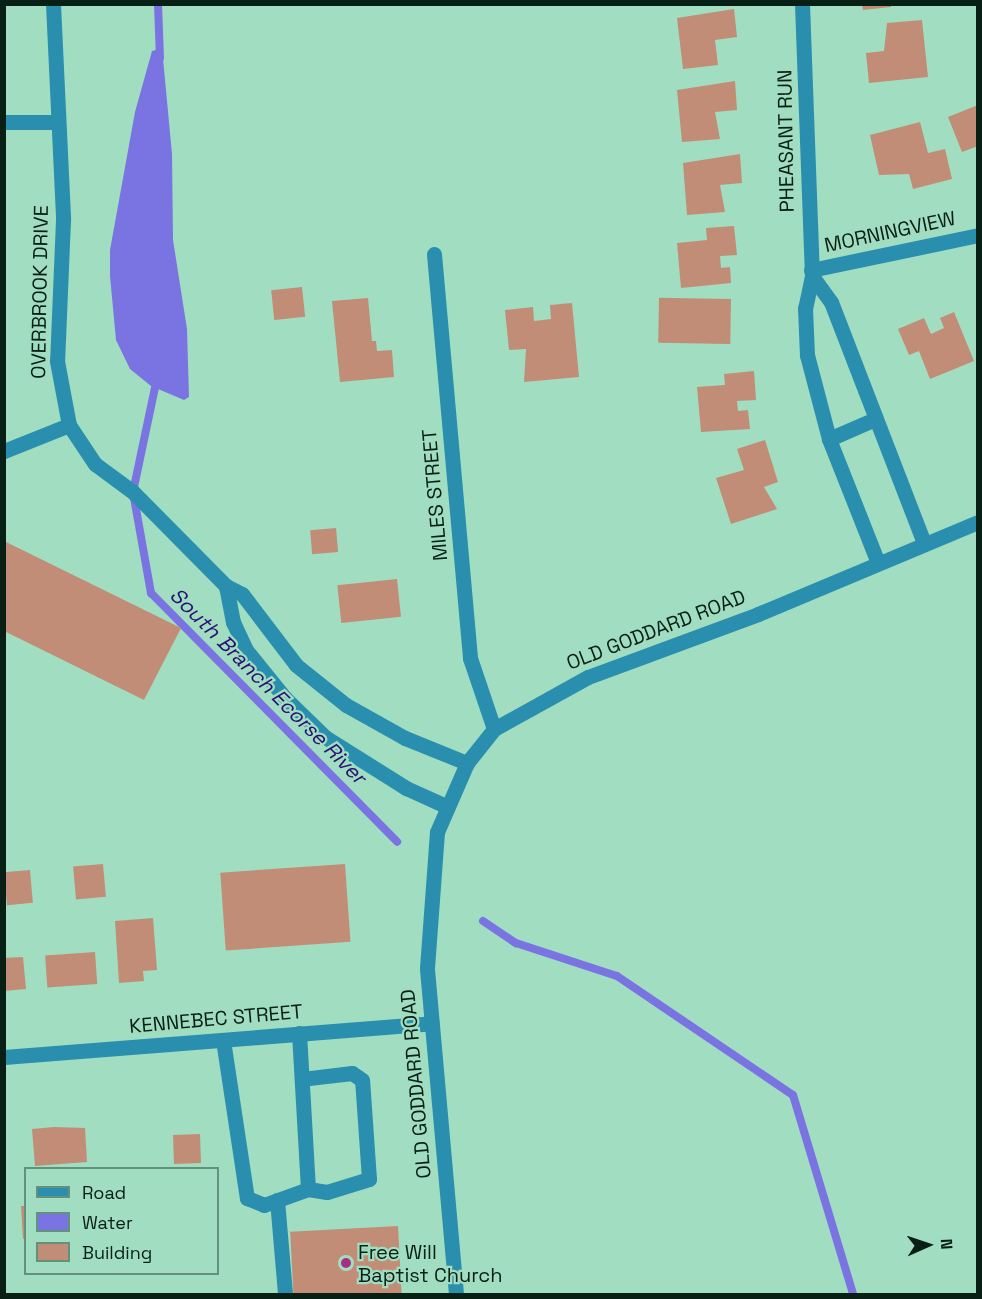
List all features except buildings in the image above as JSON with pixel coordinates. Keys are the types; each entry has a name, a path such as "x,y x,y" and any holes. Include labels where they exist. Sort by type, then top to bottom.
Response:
{"street":[{"name":"OVERBROOK DRIVE","path":"53,4 56,122 63,220 57,361 69,425 95,464 133,492 226,586 242,594 296,665 346,705 405,738 467,763"},
{"name":"PHEASANT RUN","path":"802,4 812,273 805,331 829,440 878,563"},
{"path":"4,122 56,122"},
{"name":"MORNINGVIEW","path":"812,273 978,235"},
{"name":"MILES STREET","path":"434,254 470,658 494,729"},
{"path":"812,273 831,302 873,420 924,543"},
{"path":"829,440 873,420"},
{"path":"4,451 69,425"},
{"name":"OLD GODDARD ROAD","path":"456,1294 432,1023 428,908 437,832 446,806 467,763 494,729 532,704 612,666 758,614 978,522"},
{"path":"226,586 233,621 246,650 285,698 325,737 406,788 446,806"},
{"name":"KENNEBEC STREET","path":"4,1057 432,1023"},
{"path":"299,1033 308,1189"},
{"path":"223,1040 247,1198 264,1205 308,1189 327,1192 369,1179 362,1080 352,1073 302,1079"},
{"path":"277,1200 285,1294"}],"water":[{"path":"162,48 172,154 173,240 187,329 189,397 184,400 151,386 130,369 116,340 110,276 110,250 135,112 152,51"}],"waterway":[{"name":"South Branch Ecorse River","path":"158,4 160,58"},
{"name":"South Branch Ecorse River","path":"157,378 133,492 151,593 397,842"},
{"name":"South Branch Ecorse River","path":"483,921 516,943 617,976 793,1095 853,1294"}],"place":[{"name":"Free Will Baptist Church","path":"346,1263"}]}
